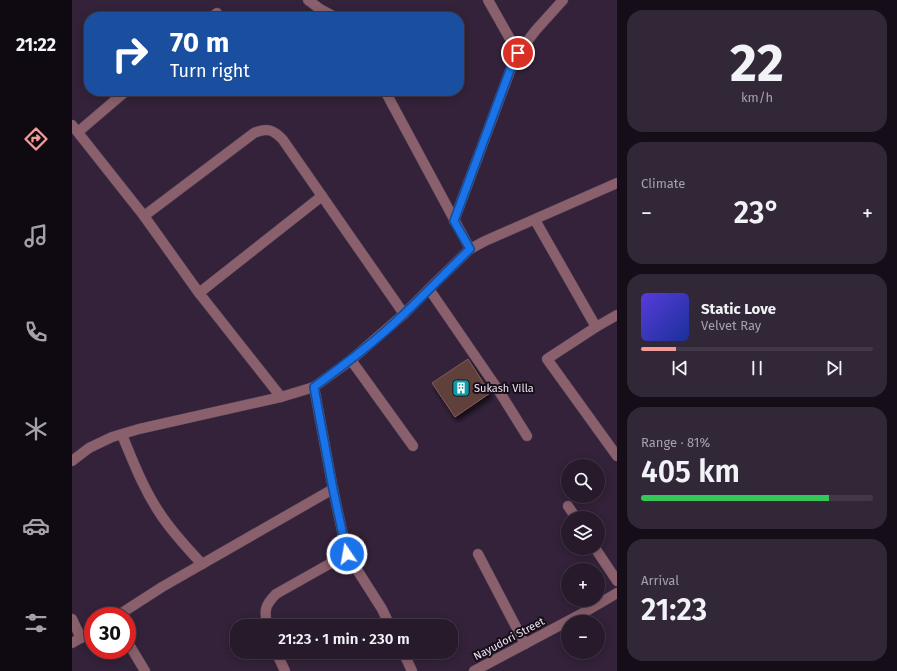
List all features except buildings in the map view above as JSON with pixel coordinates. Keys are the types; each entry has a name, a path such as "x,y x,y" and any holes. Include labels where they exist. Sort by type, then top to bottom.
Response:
{"street":[{"path":"308,0 326,12"},
{"path":"488,0 518,53"},
{"path":"454,221 510,70 518,53 563,0"},
{"path":"119,96 75,128 144,216 199,293 281,397"},
{"path":"387,96 470,249"},
{"path":"144,216 254,133 261,130 269,130 277,133 404,314"},
{"path":"72,461 89,448 112,437 139,429 281,397 314,387 351,360 404,314 470,249 617,183"},
{"path":"199,293 322,196"},
{"path":"535,220 596,327"},
{"path":"429,289 499,391 527,436"},
{"path":"617,315 547,359 617,456"},
{"path":"351,360 413,446"},
{"path":"314,387 347,554 387,619"},
{"path":"122,435 150,497 159,513 174,533 202,564"},
{"path":"131,607 202,564 333,489"},
{"path":"568,506 571,511"},
{"path":"266,619 268,603 276,594 347,554"},
{"path":"478,554 525,644"},
{"path":"600,555 617,581"},
{"name":"Nayudori Street","path":"474,671 583,613 617,593"},
{"path":"72,619 81,638"},
{"path":"72,643 84,636"},
{"path":"136,656 145,671"},
{"path":"279,659 285,671"},
{"path":"406,659 412,671"}],"place":[{"name":"Sukash Villa","path":"461,388"}],"route":[{"path":"347,554 314,387 351,360 404,314 470,249 454,221 510,70 518,53"}]}
